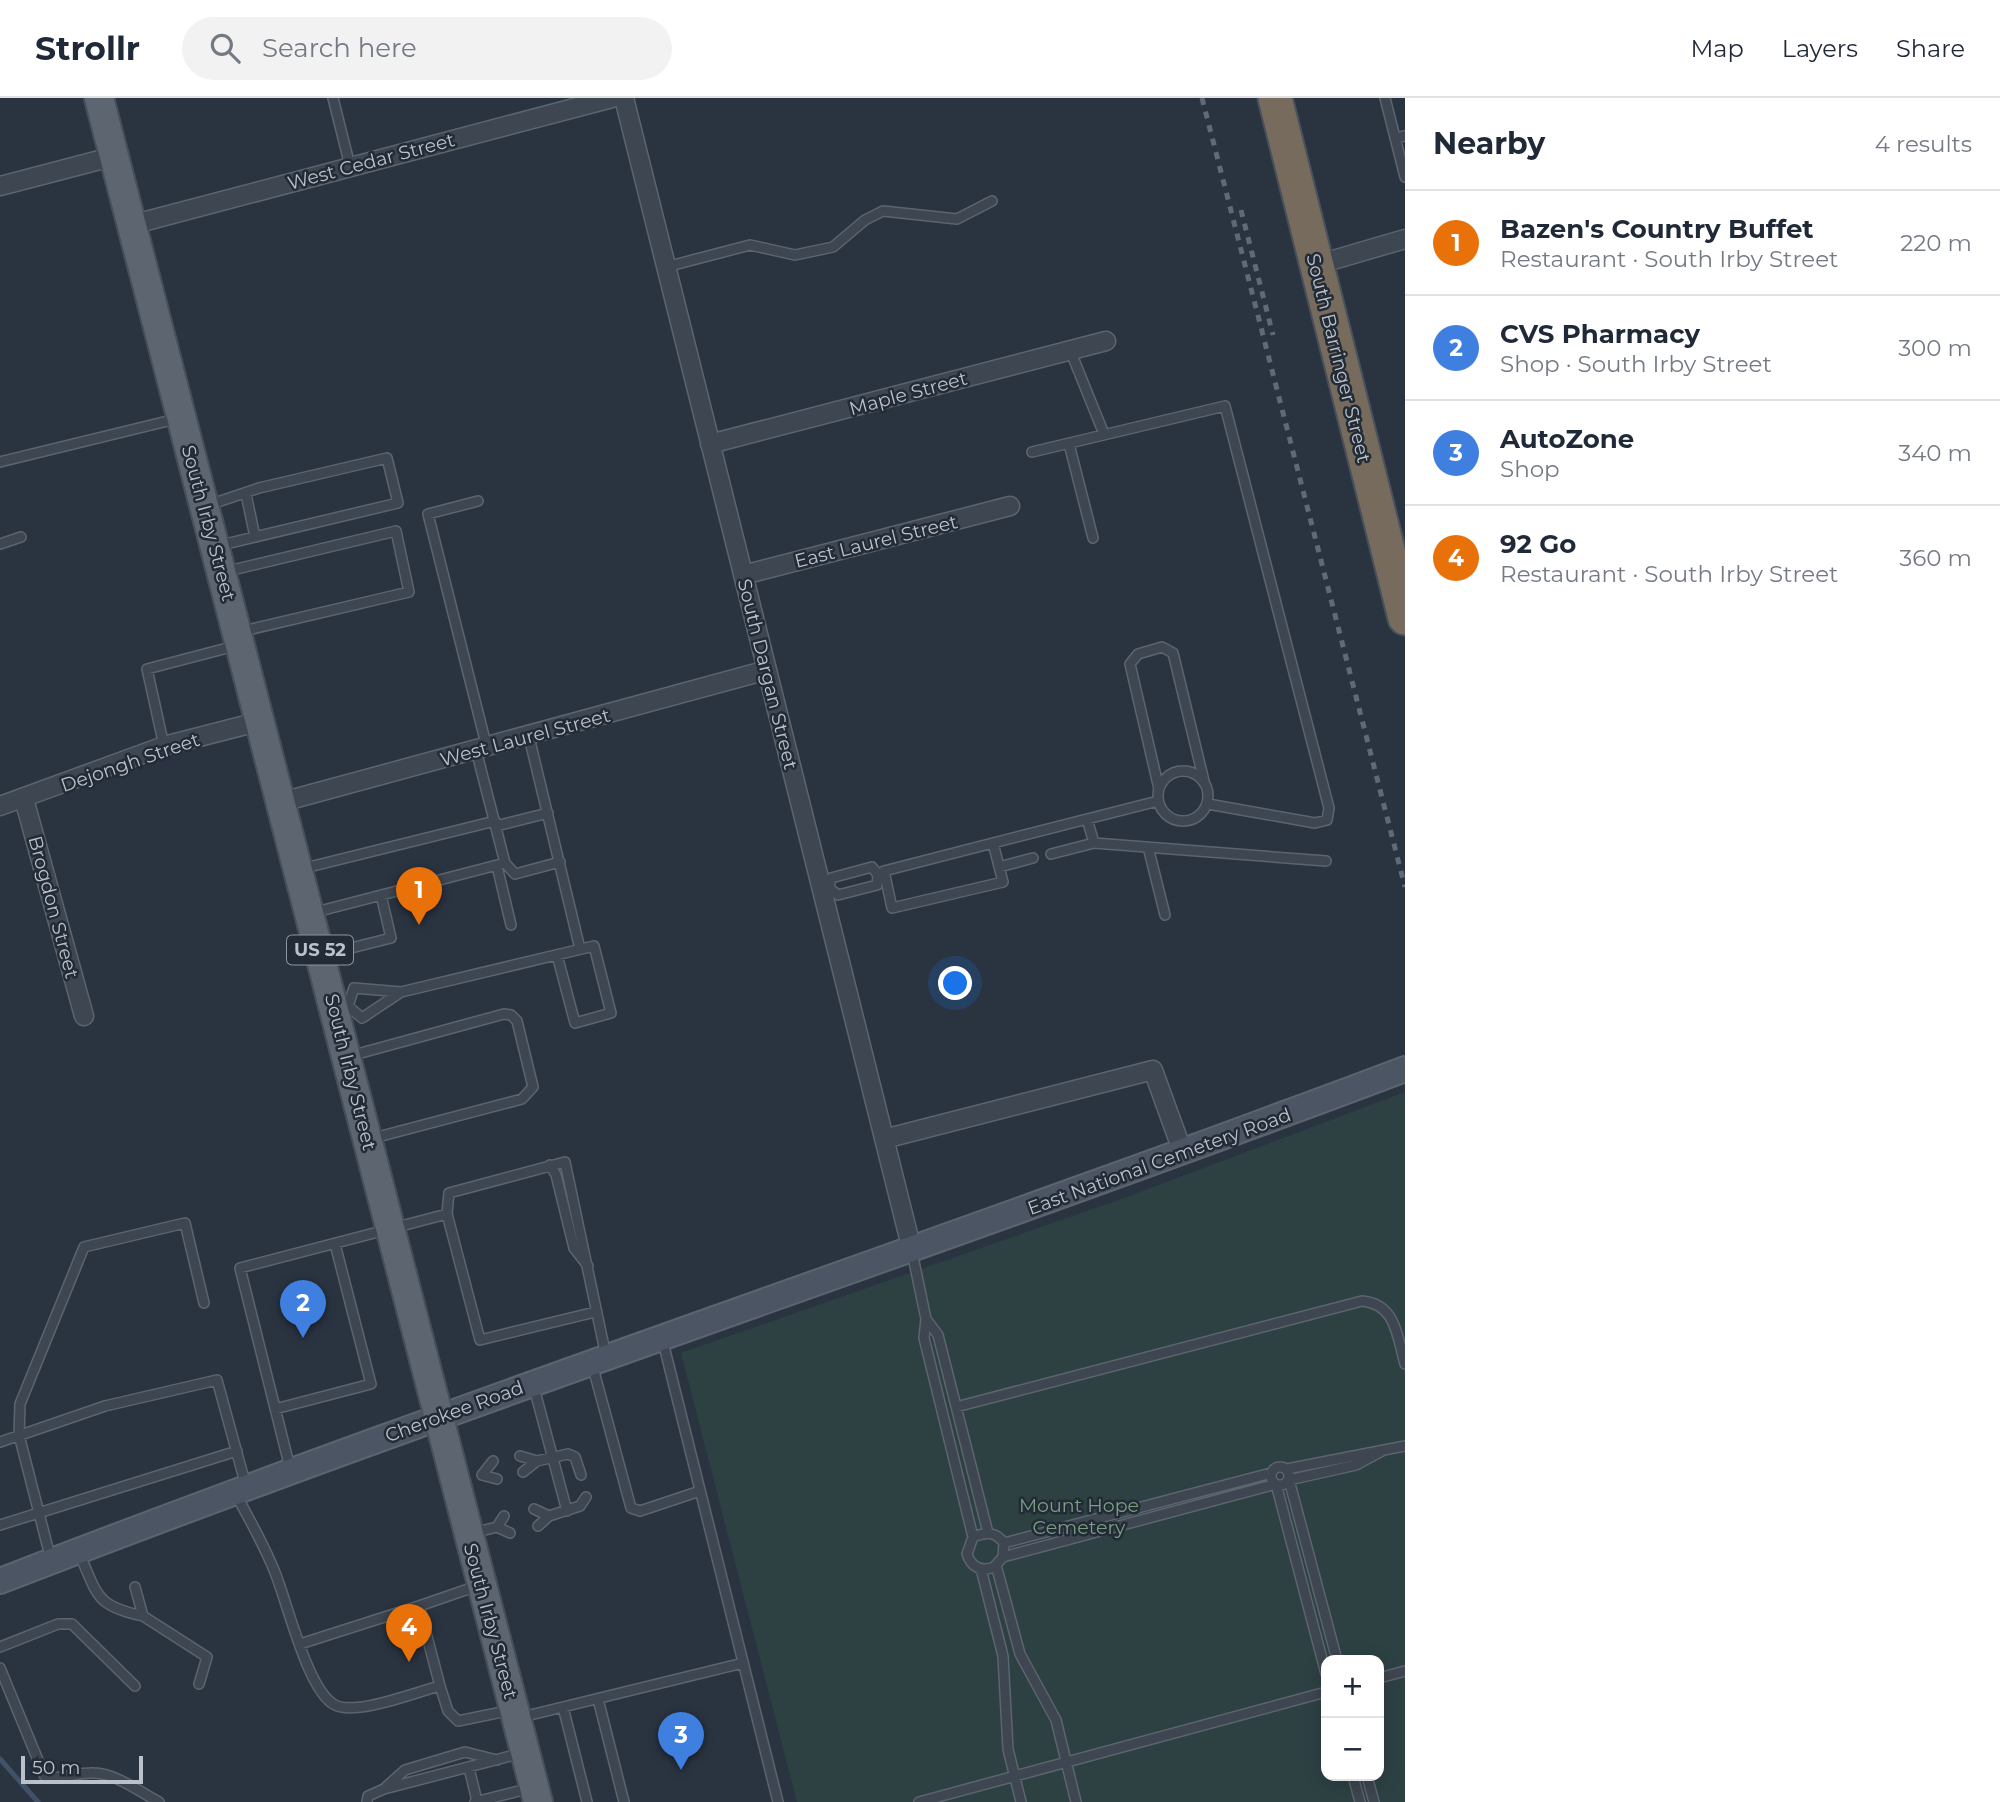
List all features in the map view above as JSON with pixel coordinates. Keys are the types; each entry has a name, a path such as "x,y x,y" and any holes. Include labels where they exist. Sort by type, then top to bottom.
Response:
{"highway":[{"name":"South Barringer Street","path":"1275,98 1405,618"}],"main road":[{"name":"South Irby Street","path":"99,98 321,956 342,1008 347,1056 437,1417 469,1480 468,1535 536,1794"}],"street":[{"name":"West Cedar Street","path":"131,225 612,98"},
{"name":"South Dargan Street","path":"624,98 767,670 825,888 912,1250"},
{"path":"0,186 115,156"},
{"path":"1316,265 1405,239"},
{"name":"Maple Street","path":"710,444 1106,341"},
{"name":"East Laurel Street","path":"743,575 1010,506"},
{"name":"West Laurel Street","path":"282,802 767,670"},
{"name":"Dejongh Street","path":"0,806 164,746 261,721"},
{"name":"Brogdon Street","path":"24,799 84,1016"},
{"name":"East National Cemetery Road","path":"912,1250 1183,1153 1405,1069"},
{"path":"884,1139 1153,1070 1183,1153"},
{"name":"Cherokee Road","path":"0,1581 437,1417 912,1250"}],"lane":[{"path":"333,98 350,166"},
{"path":"1385,98 1405,177"},
{"path":"1395,138 1405,136"},
{"path":"666,267 750,245 794,254 833,247 865,220 883,211 957,219 992,201"},
{"path":"1070,350 1104,434"},
{"path":"1032,452 1225,406 1329,808 1327,820 1315,823 1208,804"},
{"path":"0,462 181,418"},
{"path":"1069,444 1093,538"},
{"path":"204,507 259,488 387,458 398,503 255,537 218,559"},
{"path":"246,494 255,537"},
{"path":"478,501 428,513 482,749 511,925"},
{"path":"164,746 147,669 239,639 409,592 396,531 218,559"},
{"path":"0,544 21,537"},
{"path":"1162,648 1173,653 1204,781 1208,788 1208,804 1198,817 1182,822 1167,816 1158,801 1159,789 1130,664 1138,654 1162,648"},
{"path":"528,737 580,949"},
{"path":"1159,789 1162,782 1175,772 1191,772 1204,781"},
{"path":"881,873 1158,801"},
{"path":"299,869 548,813"},
{"path":"1087,819 1094,843"},
{"path":"1051,854 1094,843 1326,861"},
{"path":"881,873 877,885 838,895 825,888 831,878 873,867 881,873 892,908 1003,882 993,844"},
{"path":"1148,848 1165,915"},
{"path":"999,867 1033,858"},
{"path":"501,864 515,874 560,862"},
{"path":"310,913 501,864"},
{"path":"321,956 391,938 381,895"},
{"path":"401,992 362,1018 342,1008 354,988 401,992 594,946 611,1013 575,1023 557,955"},
{"path":"347,1056 504,1014 511,1015 517,1021 533,1087 522,1099 368,1139"},
{"path":"595,1312 480,1340 447,1214 449,1193 565,1162 588,1266 595,1312 599,1360 631,1508 640,1511 700,1491"},
{"path":"291,1470 240,1268 447,1214"},
{"path":"51,1561 19,1435 20,1404 84,1247 185,1223 204,1303"},
{"path":"275,1409 371,1384 335,1244"},
{"path":"912,1250 926,1319 924,1338 973,1537 967,1554 972,1565 981,1569 1000,1561 1276,1484 1283,1485 1289,1480 1356,1465 1382,1451"},
{"path":"956,1407 1362,1301 1376,1304 1389,1313 1405,1364"},
{"path":"926,1319 938,1335 988,1533"},
{"path":"662,1337 778,1802"},
{"path":"0,1442 105,1406 217,1380 237,1451 240,1489 323,1696 337,1706 355,1708 440,1686"},
{"path":"533,1383 567,1511"},
{"path":"1004,1543 1270,1473 1280,1466 1287,1469 1357,1453 1405,1446"},
{"path":"0,1525 237,1451"},
{"path":"523,1472 537,1461 568,1454 575,1457 581,1475"},
{"path":"520,1456 537,1461"},
{"path":"469,1480 493,1461"},
{"path":"1287,1469 1336,1655"},
{"path":"1270,1473 1276,1484 1321,1655"},
{"path":"469,1480 497,1479"},
{"path":"538,1526 549,1516 580,1506 586,1497"},
{"path":"534,1509 549,1516"},
{"path":"497,1527 504,1516"},
{"path":"468,1535 497,1527 510,1533"},
{"path":"973,1537 995,1534 1004,1543"},
{"path":"1004,1543 1000,1561 1020,1654 1051,1707 1076,1802"},
{"path":"78,1551 99,1597 114,1610 143,1616 206,1657 199,1684"},
{"path":"981,1569 1003,1656 1005,1721 1013,1776 1021,1802"},
{"path":"300,1644 481,1584"},
{"path":"135,1587 143,1616"},
{"path":"419,1606 448,1712 458,1721 563,1707 743,1663"},
{"path":"0,1647 58,1624 72,1624 135,1686"},
{"path":"0,1668 45,1777 59,1780 93,1772 108,1776 159,1802"},
{"path":"1384,1677 1405,1671"},
{"path":"919,1802 1321,1693"},
{"path":"598,1699 624,1802"},
{"path":"563,1707 587,1802"},
{"path":"384,1788 405,1770 466,1752 497,1760"},
{"path":"367,1802 368,1796 384,1788 526,1752"},
{"path":"469,1768 476,1802 536,1794"},
{"path":"1354,1781 1360,1802"},
{"path":"1368,1781 1374,1802"}],"green space":[{"name":"Mount Hope Cemetery","path":"1405,1092 1405,1802 797,1802 681,1353 1127,1197"}],"waterway":[{"path":"0,1759 38,1802"}],"railway":[{"path":"1202,98 1405,887"},
{"path":"1241,210 1273,335"}],"place":[{"name":"Bazen's Country Buffet","path":"419,925"},
{"name":"CVS Pharmacy","path":"303,1338"},
{"name":"92 Go","path":"409,1662"},
{"name":"AutoZone","path":"681,1770"}]}
